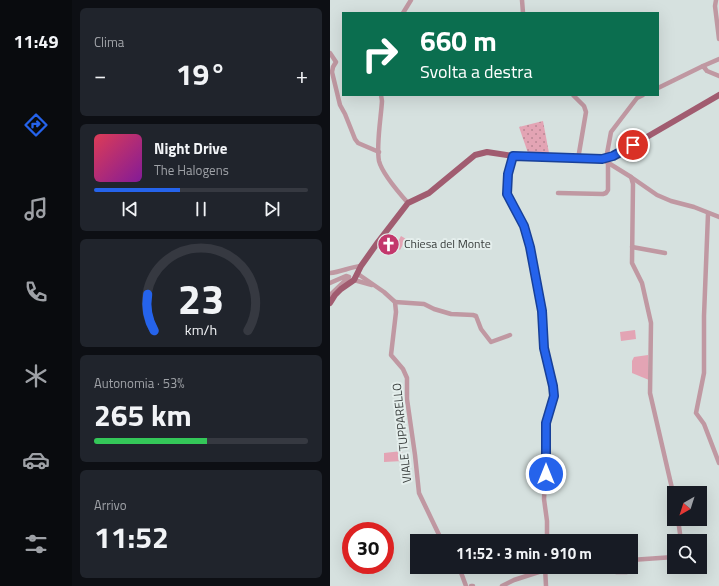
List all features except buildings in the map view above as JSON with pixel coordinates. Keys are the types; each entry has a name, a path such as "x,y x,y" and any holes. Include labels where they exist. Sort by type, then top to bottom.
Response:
{"main road":[{"path":"330,300 341,289 354,280 361,266 408,203 429,193 474,155 487,152 513,156 606,160 719,95"}],"street":[{"path":"404,12 411,0"},
{"path":"522,0 523,12"},
{"path":"716,0 715,6 719,39"},
{"path":"330,53 336,62 332,72 340,105 355,139 358,144 378,152"},
{"path":"659,88 719,59"},
{"path":"703,66 707,71 719,76"},
{"path":"381,96 378,152 380,163 408,203"},
{"path":"574,96 584,106 586,112 578,158"},
{"path":"558,193 606,193 608,190 606,160 611,132 637,98 642,96"},
{"path":"513,156 508,174 507,194 524,226 530,247 542,311 544,348 554,396 546,423 544,499 547,534"},
{"path":"606,160 657,195 719,217"},
{"path":"631,177 633,184 632,263 642,283 651,323 650,393 671,486"},
{"path":"708,214 704,316 704,373 696,413 704,424 719,463"},
{"path":"632,248 665,253"},
{"path":"330,273 361,266"},
{"path":"358,274 376,286 395,302 424,304 434,309 451,314 476,316 481,329 491,342 510,334"},
{"path":"330,283 346,276 349,277 330,300"},
{"path":"354,280 376,286"},
{"name":"VIALE TUPPARELLO","path":"395,302 396,312 391,355 403,369 408,378 407,399 419,493 439,534"},
{"path":"638,560 667,557"},
{"path":"462,574 466,586"},
{"path":"502,586 531,574"},
{"path":"545,574 546,586"}],"shaded area":[{"path":"543,121 549,153 528,153 519,127"},
{"path":"401,236 406,239 400,250 395,247"},
{"path":"635,330 636,339 621,341 620,332"},
{"path":"648,355 649,380 632,373 632,361 634,357"},
{"path":"402,451 403,461 384,462 384,453"}],"place":[{"name":"Chiesa del Monte","path":"388,244"}],"route":[{"path":"546,474 546,423 554,396 553,386 544,348 542,311 530,247 524,226 507,194 506,185 508,174 513,156 606,159 633,145"}]}
